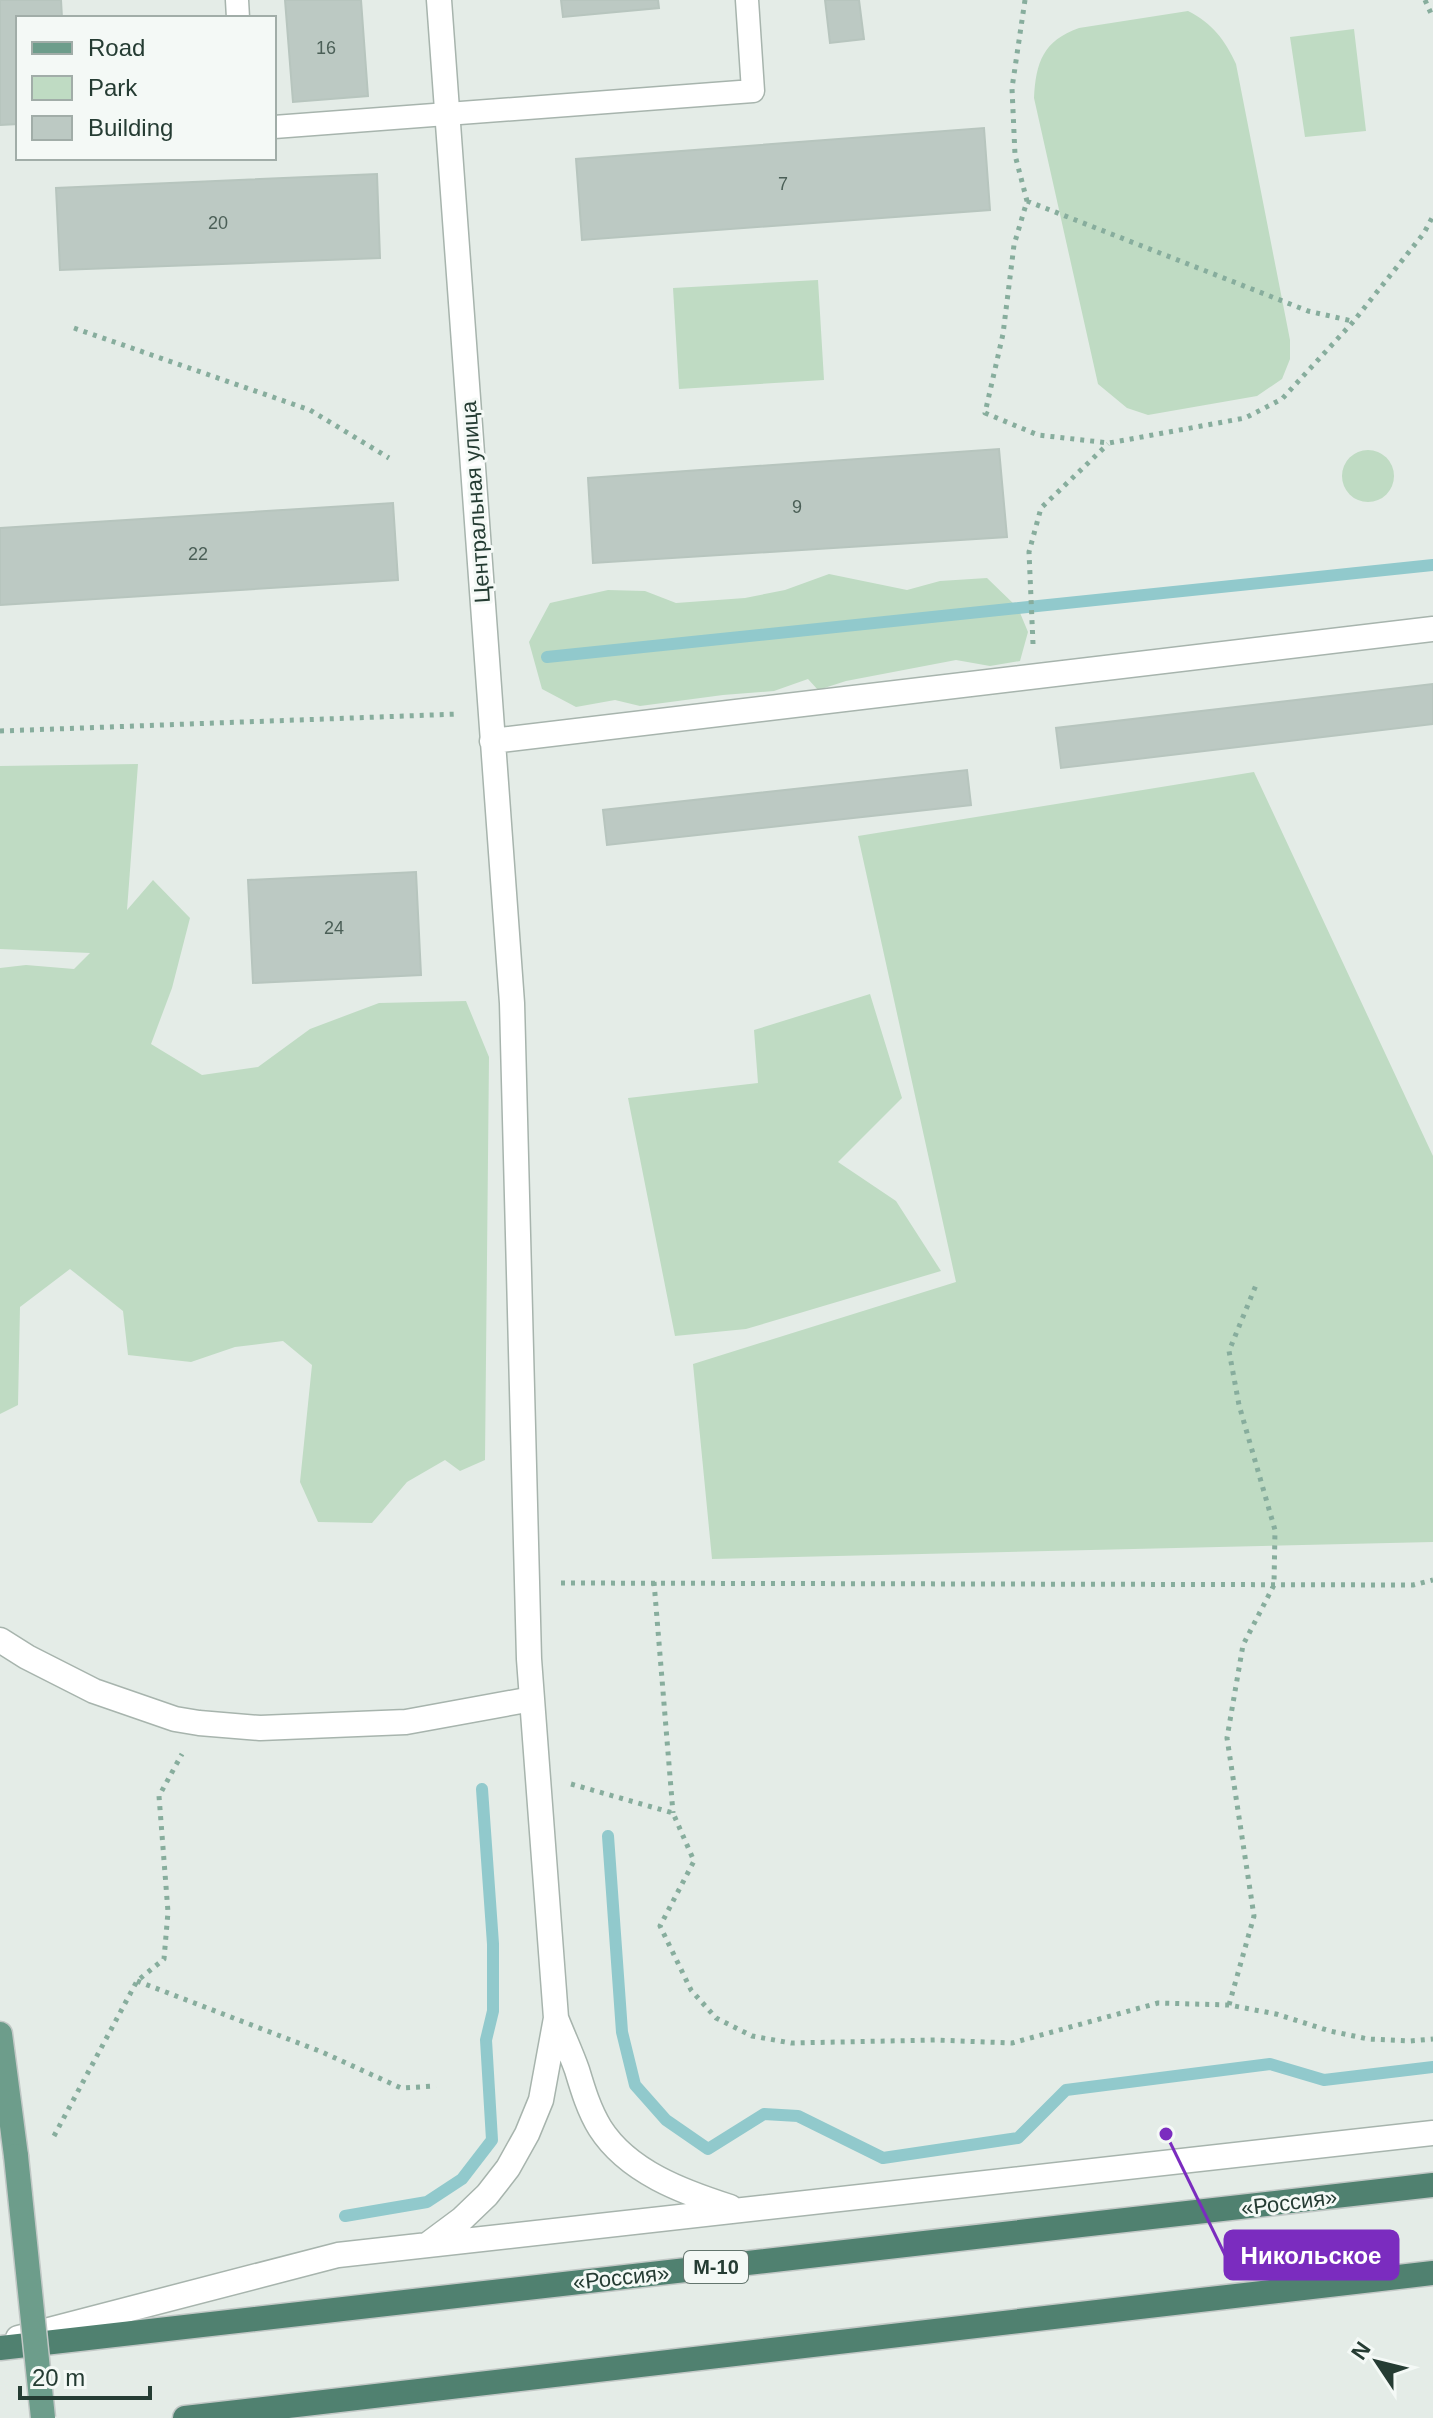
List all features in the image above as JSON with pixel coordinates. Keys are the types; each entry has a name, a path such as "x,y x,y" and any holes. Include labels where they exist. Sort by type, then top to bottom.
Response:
{"highway":[{"name":"«Россия»","path":"0,2346 1433,2185"},
{"path":"185,2418 1433,2273"}],"main road":[{"path":"0,2034 43,2418"}],"street":[{"name":"Центральная улица","path":"439,0 512,1003 532,1699 556,2018"},
{"path":"492,741 1433,629"},
{"path":"0,1640 94,1691 175,1719 199,1723 260,1728 406,1722 532,1699"},
{"path":"556,2018 600,2129 626,2156 656,2178 678,2190 739,2210"},
{"path":"427,2245 462,2219 508,2168 541,2100 556,2018"},
{"path":"0,2346 338,2255 1433,2133"}],"lane":[{"path":"276,127 753,91 747,0"}],"path":[{"path":"1025,0 1012,88 1015,155 1027,201 1014,245 1003,334 985,413 1038,435 1109,443 1245,418 1282,399 1353,322 1424,233 1433,216"},
{"path":"1425,0 1433,18"},
{"path":"1027,201 1308,311 1353,322"},
{"path":"74,328 310,410 389,458"},
{"path":"1034,677 1029,552 1041,508 1109,443"},
{"path":"0,731 490,713"},
{"path":"1229,2005 1254,1916 1227,1738 1243,1645 1274,1585 1275,1530 1239,1405 1229,1351 1256,1285"},
{"path":"528,1583 1413,1585 1433,1580"},
{"path":"654,1582 673,1813 694,1861 660,1926 691,1990 716,2018 752,2036 791,2043 935,2040 1012,2043 1158,2003 1229,2005 1276,2014 1368,2039 1433,2039"},
{"path":"54,2136 137,1981 164,1959 168,1912 159,1796 199,1723"},
{"path":"540,1775 673,1813"},
{"path":"137,1981 322,2052 401,2088 436,2086"}],"green space":[{"path":"1188,11 1217,33 1236,64 1290,340 1290,359 1282,379 1257,396 1148,415 1127,408 1098,384 1034,98 1035,85 1044,54 1049,46 1067,33 1079,28"},
{"path":"1354,29 1366,131 1305,137 1290,37"},
{"path":"818,280 824,380 679,389 673,288"},
{"path":"1368,450 1386,458 1394,476 1386,494 1368,502 1350,494 1342,476 1350,458"},
{"path":"829,574 907,590 940,581 987,578 1018,608 1028,632 1020,661 990,666 956,660 846,681 818,690 808,679 774,691 640,706 615,700 576,707 542,689 529,642 550,603 608,590 645,591 676,603 745,598 785,590"},
{"path":"138,764 127,910 153,880 190,918 172,988 151,1044 202,1075 258,1067 310,1029 379,1003 466,1001 489,1057 485,1460 460,1471 445,1460 407,1482 372,1523 318,1522 300,1482 312,1365 283,1341 235,1347 191,1362 128,1355 123,1311 70,1269 20,1307 18,1405 0,1414 0,968 26,965 74,969 90,953 0,949 0,766"},
{"path":"1254,772 1433,1156 1433,1542 712,1559 693,1364 956,1282 858,836"},
{"path":"870,994 902,1098 838,1162 896,1201 941,1271 746,1329 675,1336 628,1098 758,1083 754,1030"}],"building":[{"path":"0,0 61,0 62,16 16,16 16,124 0,125"},
{"path":"285,0 361,0 368,96 293,102"},
{"path":"561,0 658,0 659,8 563,17"},
{"path":"825,0 859,0 864,39 830,43"},
{"path":"984,128 990,210 582,240 576,159"},
{"path":"377,174 380,258 60,270 56,188"},
{"path":"999,449 1007,537 593,563 588,478"},
{"path":"393,503 398,580 0,605 0,528"},
{"path":"1433,684 1433,724 1061,768 1056,728"},
{"path":"967,770 971,805 607,845 603,810"},
{"path":"416,872 421,975 253,983 248,880"}],"waterway":[{"path":"547,657 1433,565"},
{"path":"345,2216 427,2202 462,2179 492,2140 486,2040 493,2011 493,1944 482,1789"},
{"path":"608,1836 622,2032 635,2085 666,2120 708,2149 764,2114 798,2116 883,2158 1018,2138 1066,2090 1270,2064 1324,2080 1433,2067"}],"place":[{"name":"Никольское","path":"1166,2134"}]}
